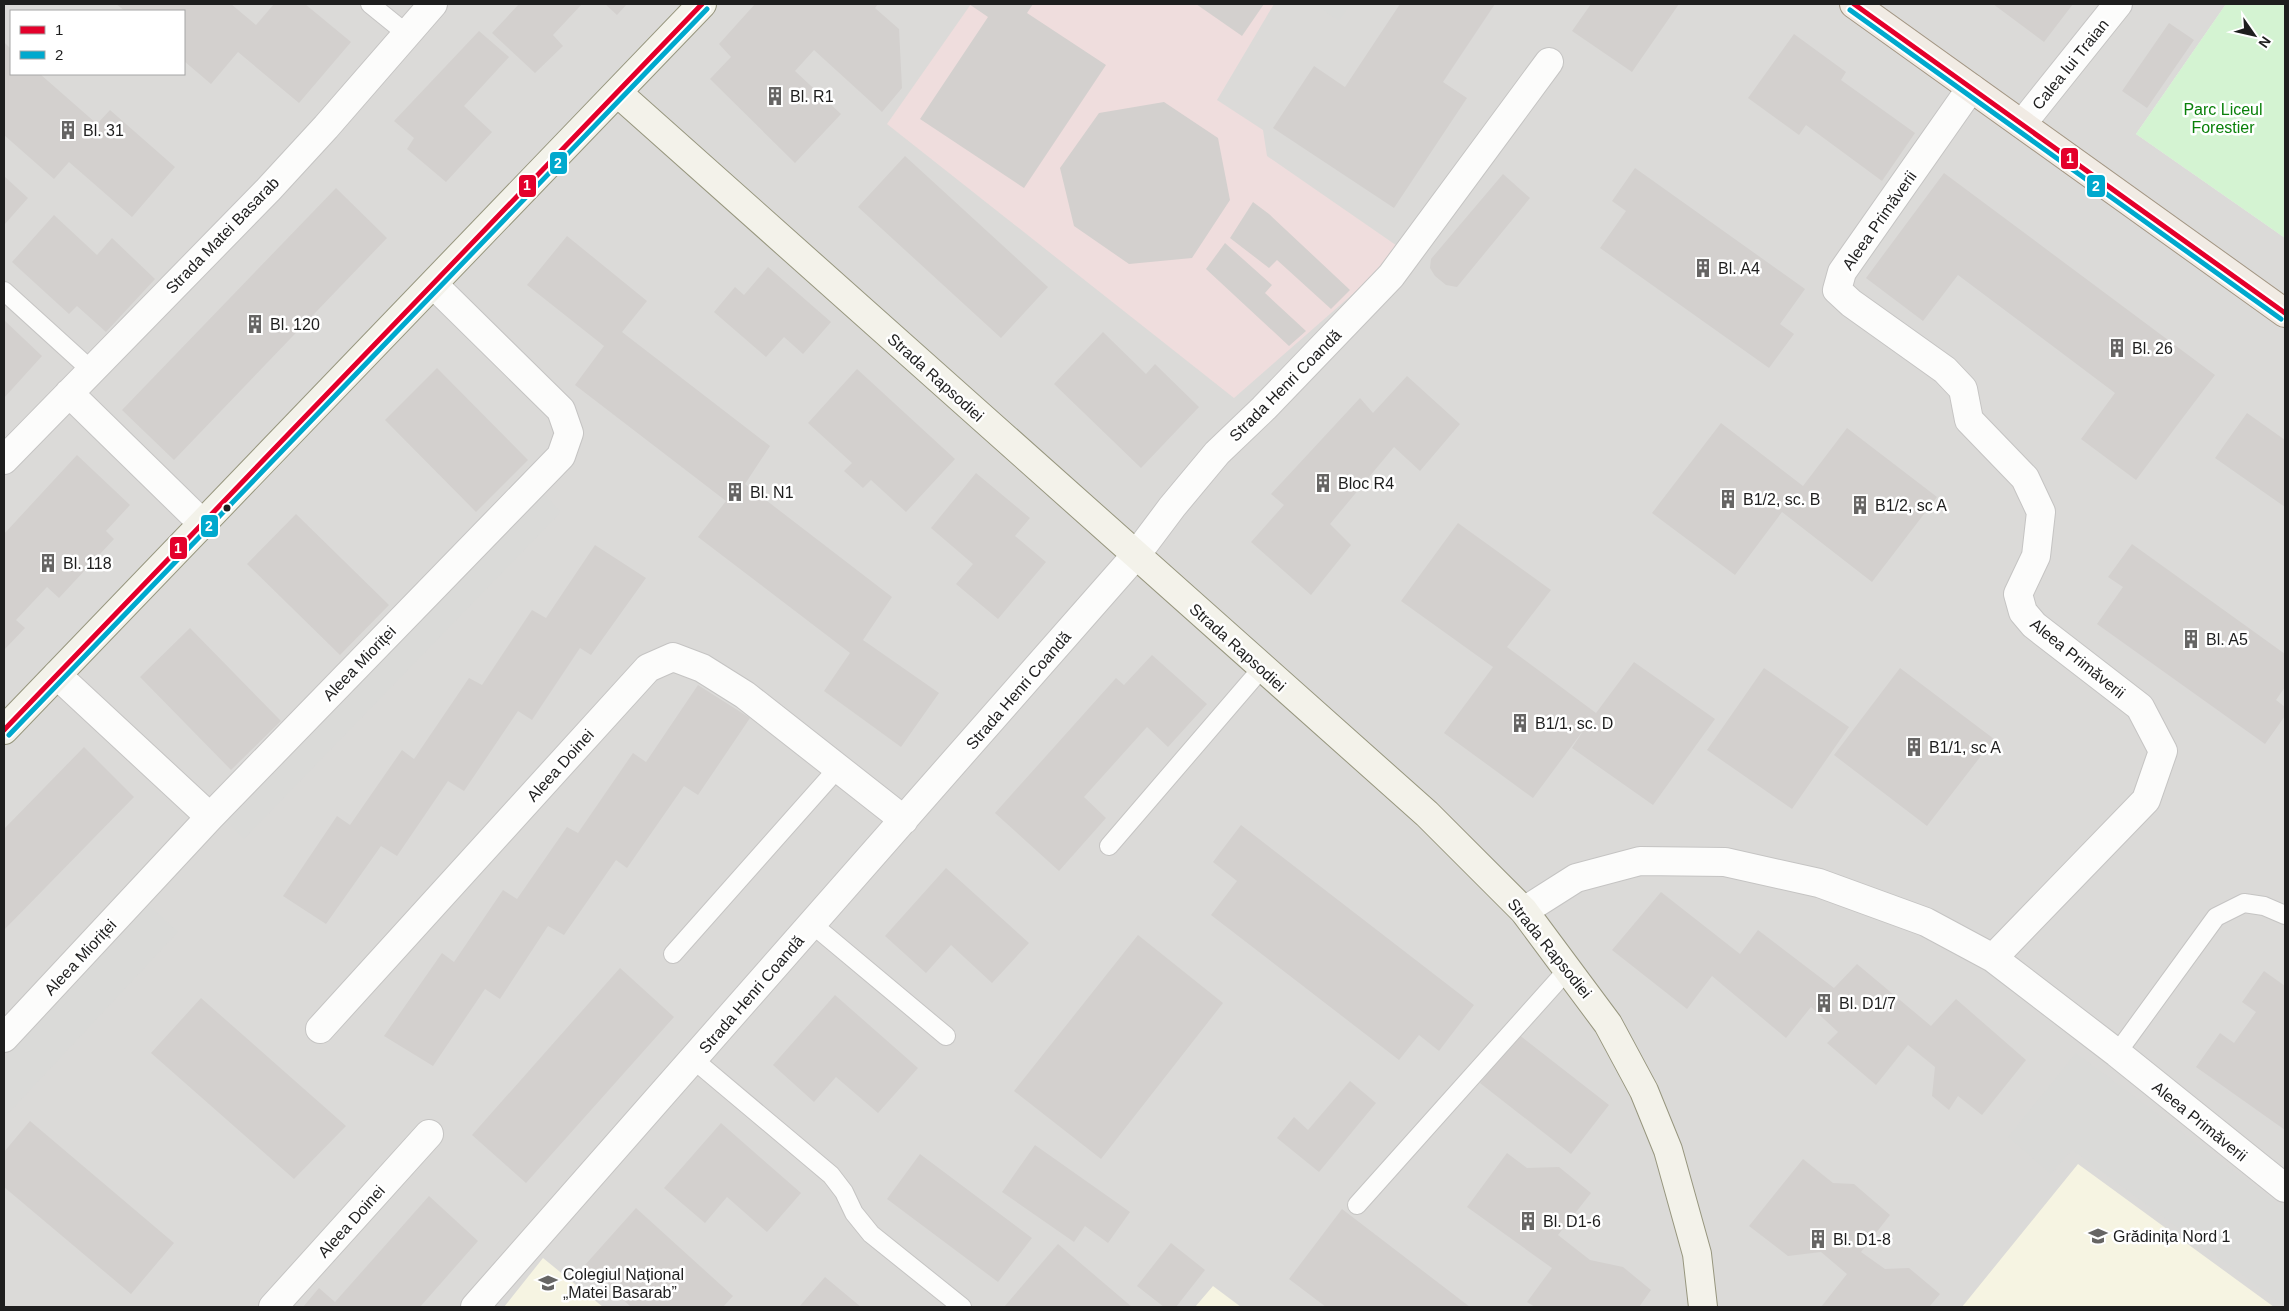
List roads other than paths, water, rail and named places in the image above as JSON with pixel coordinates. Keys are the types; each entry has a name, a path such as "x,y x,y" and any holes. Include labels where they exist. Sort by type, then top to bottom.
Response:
{"main road":[{"name":"Calea lui Traian","path":"1854,4 2285,313"}],"street":[{"name":"Strada Matei Basarab","path":"4,460 268,190 326,127 433,4"},
{"path":"4,730 434,285 702,4"},
{"name":"Calea lui Traian","path":"2022,124 2118,4"},
{"name":"Strada Henri Coandă","path":"475,1307 1136,555 1172,507 1217,453 1264,408 1391,276 1549,62"},
{"name":"Aleea Primăverii","path":"1971,88 1842,272 1838,290 1851,303 1945,370 1964,390 1969,420 2025,478 2041,512 2036,556 2018,594 2023,612 2034,625 2140,707 2162,751 2146,800 1993,958"},
{"name":"Strada Rapsodiei","path":"618,93 1427,814 1524,911 1569,968 1608,1024 1644,1091 1668,1150 1697,1254 1703,1307"},
{"name":"Aleea Mioriței","path":"4,1038 210,817 561,456 568,433 561,410 434,285"},
{"path":"69,393 203,524"},
{"name":"Aleea Doinei","path":"320,1030 648,668 673,657 702,668 745,695 904,820"},
{"path":"57,675 210,817"},
{"name":"Aleea Primăverii","path":"1524,911 1576,878 1640,861 1725,862 1828,886 1926,922 1993,958 2285,1188"},
{"name":"Aleea Doinei","path":"273,1307 429,1134"}],"lane":[{"path":"370,4 407,34"},
{"path":"4,291 91,370"},
{"path":"1108,846 1262,668"},
{"path":"673,954 838,768"},
{"path":"2116,1053 2216,917 2244,903 2264,906 2285,915"},
{"path":"812,924 946,1036"},
{"path":"1357,1205 1569,968"},
{"path":"693,1059 831,1175 844,1192 854,1214 871,1234 962,1307"}],"place":[{"name":"Bl. R1","path":"775,96"},
{"name":"Bl. 31","path":"68,130"},
{"name":"Bl. A4","path":"1703,268"},
{"name":"Bl. 120","path":"255,324"},
{"name":"Bl. 26","path":"2117,348"},
{"name":"Bloc R4","path":"1323,483"},
{"name":"Bl. N1","path":"735,492"},
{"name":"B1/2, sc. B","path":"1728,499"},
{"name":"B1/2, sc A","path":"1860,505"},
{"name":"Bl. 118","path":"48,563"},
{"name":"Bl. A5","path":"2191,639"},
{"name":"B1/1, sc. D","path":"1520,723"},
{"name":"B1/1, sc A","path":"1914,747"},
{"name":"Bl. D1/7","path":"1824,1003"},
{"name":"Bl. D1-6","path":"1528,1221"},
{"name":"Grădinița Nord 1","path":"2098,1236"},
{"name":"Bl. D1-8","path":"1818,1239"},
{"name":"Colegiul Național „Matei Basarab”","path":"548,1283"}],"park label":[{"name":"Parc Liceul Forestier","path":"2223,118"}]}
